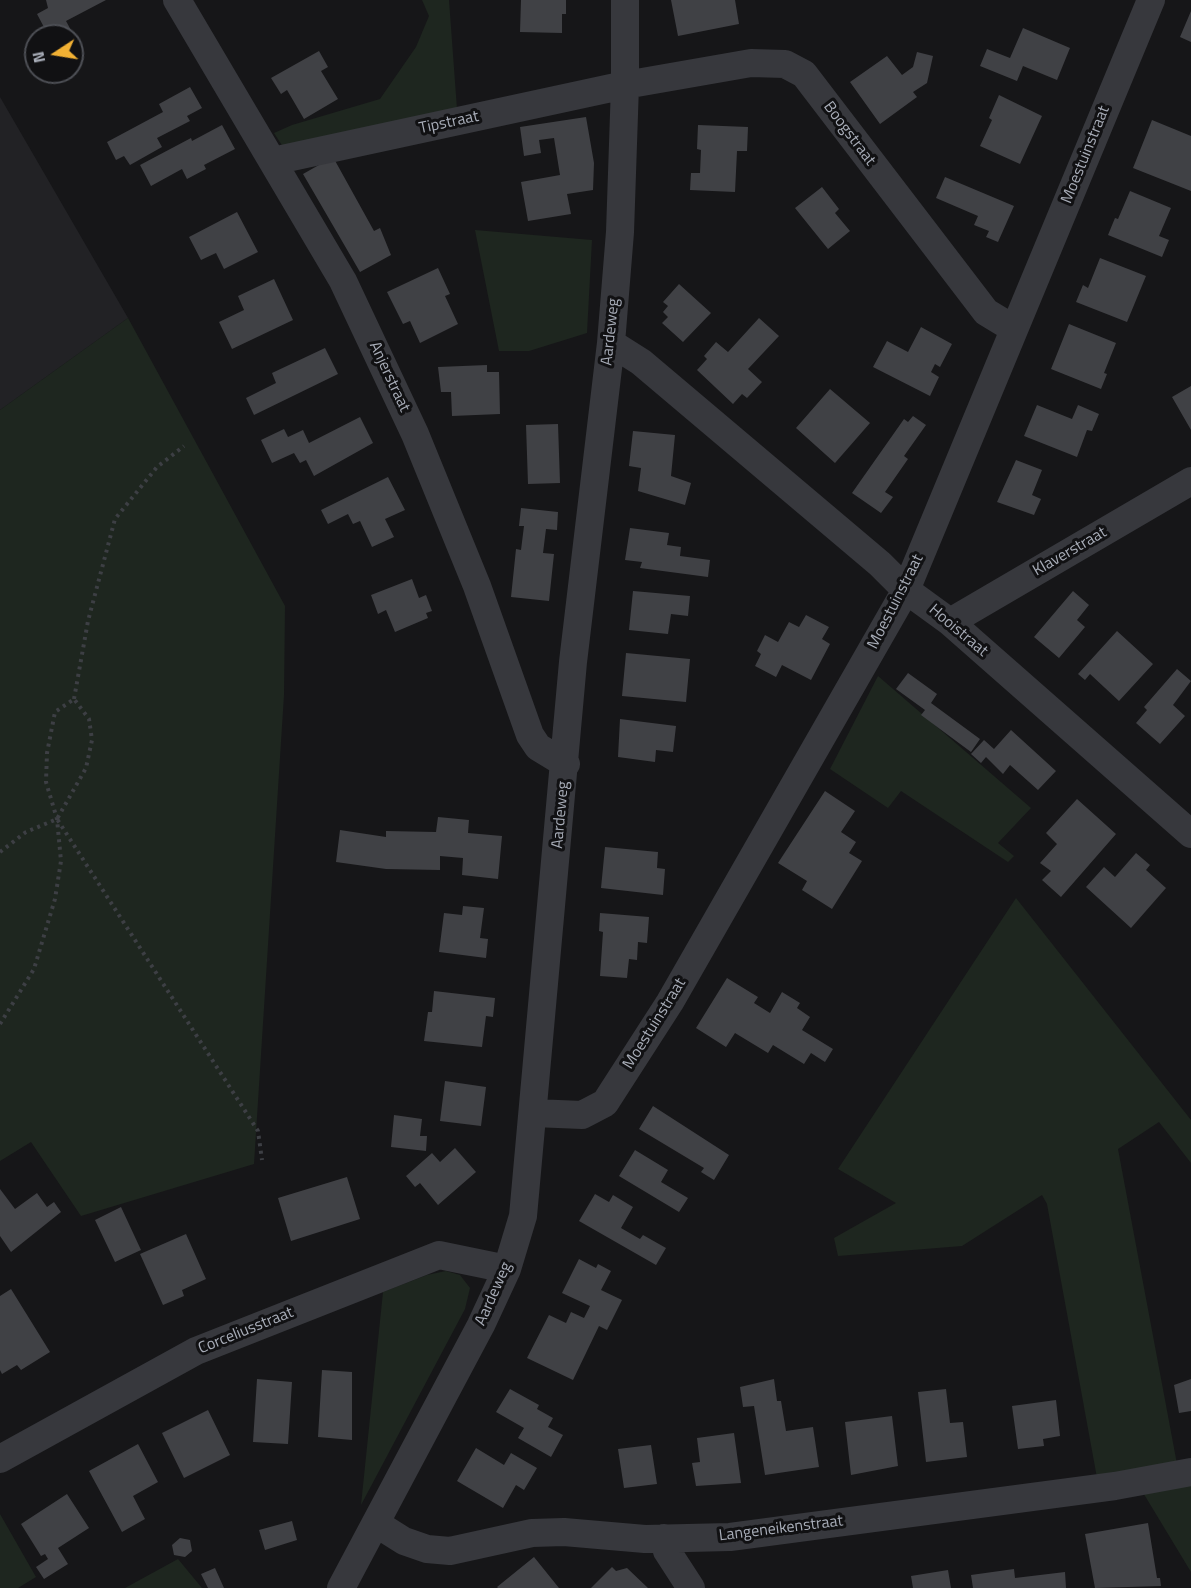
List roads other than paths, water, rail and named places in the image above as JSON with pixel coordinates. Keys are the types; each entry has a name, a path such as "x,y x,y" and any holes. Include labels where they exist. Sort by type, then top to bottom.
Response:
{"street":[{"name":"Anjerstraat","path":"177,0 343,281 406,413 477,586 530,735 538,747 566,764"},
{"name":"Aardeweg","path":"341,1588 481,1325 507,1269 523,1216 590,503 611,343 620,232 625,85 625,0"},
{"name":"Moestuinstraat","path":"534,1113 582,1115 605,1103 670,1002 729,902 906,590 1151,0"},
{"name":"Boogstraat","path":"625,85 751,63 785,64 804,74 986,312 1014,328"},
{"name":"Tipstraat","path":"273,161 625,85"},
{"name":"Hooistraat","path":"611,343 641,362 880,564 906,590 950,622 1191,834"},
{"name":"Klaverstraat","path":"950,622 1191,481"},
{"name":"Corceliusstraat","path":"0,1459 196,1351 439,1255 507,1269"},
{"name":"Langeneikenstraat","path":"377,1524 404,1542 428,1549 450,1551 532,1533 564,1532 664,1538 730,1537 1104,1487 1191,1472"},
{"path":"664,1538 668,1551 691,1588"}]}
